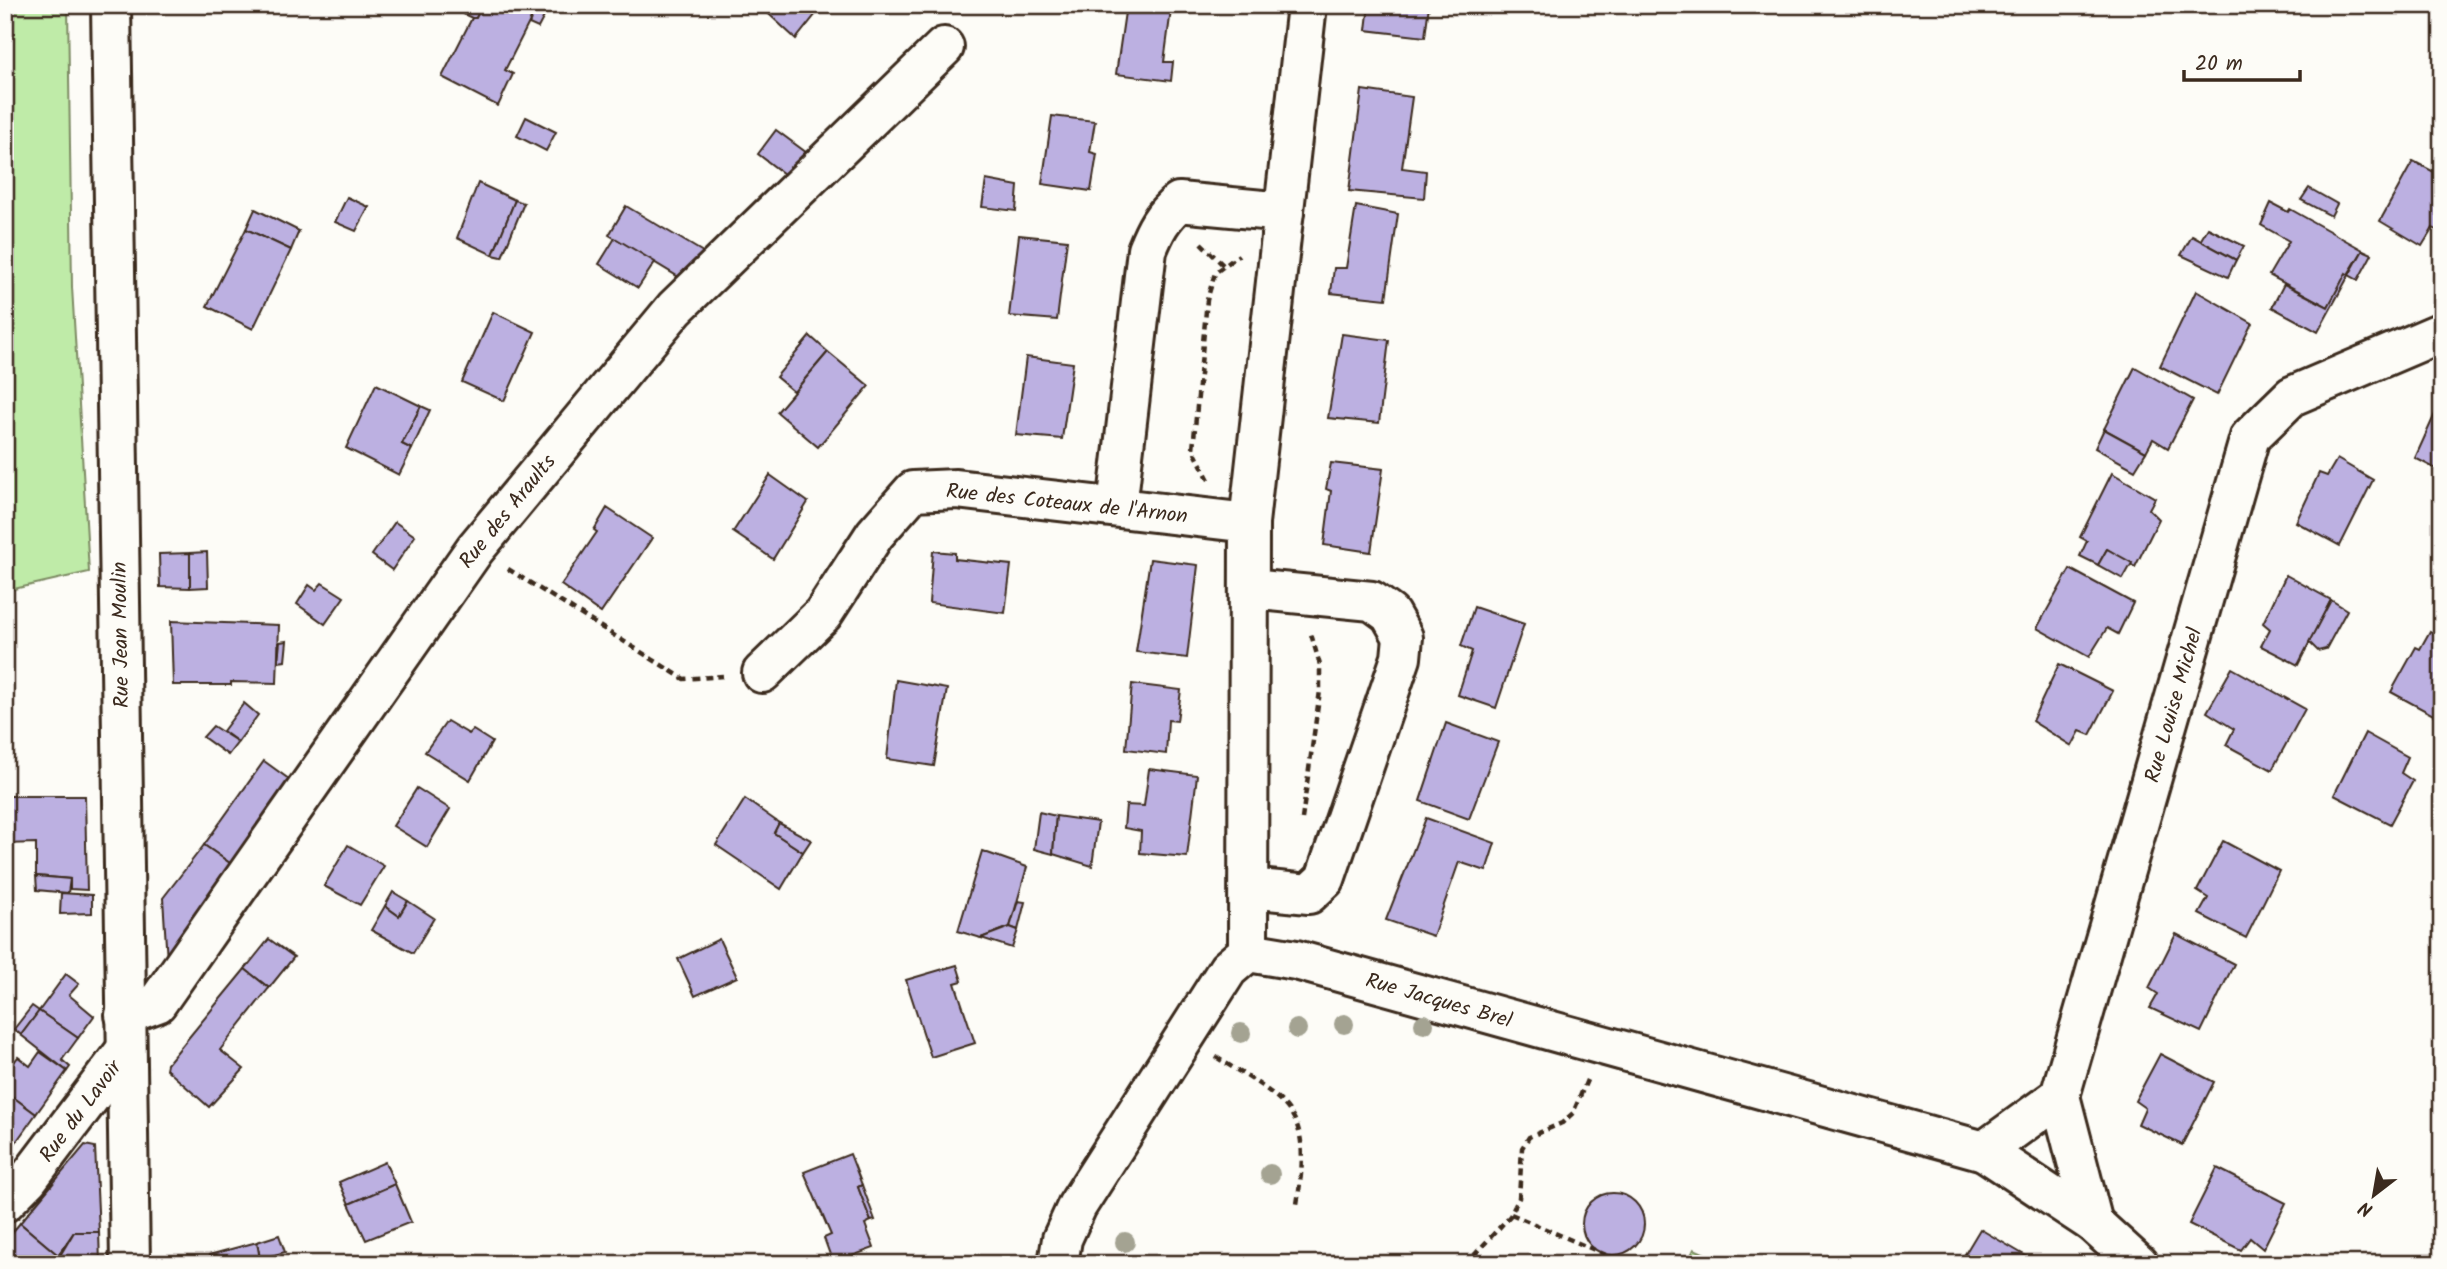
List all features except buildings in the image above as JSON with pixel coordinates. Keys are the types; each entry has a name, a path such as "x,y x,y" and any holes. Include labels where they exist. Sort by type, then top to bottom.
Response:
{"street":[{"name":"Rue Jean Moulin","path":"111,5 130,1264"},
{"path":"1058,1264 1062,1239 1077,1206 1228,969 1248,952 1250,589 1234,521 1282,230 1307,5"},
{"name":"Rue des Araults","path":"125,1033 156,1003 475,549 675,308 944,47"},
{"path":"1117,508 1146,250 1156,229 1165,214 1179,202 1282,230"},
{"name":"Rue Louise Michel","path":"2060,1096 2250,438 2292,396 2442,332"},
{"name":"Rue des Coteaux de l'Arnon","path":"762,673 823,614 875,534 913,491 956,489 1234,521"},
{"path":"1249,888 1309,894 1325,879 1401,658 1403,637 1390,614 1372,601 1250,589"},
{"name":"Rue Jacques Brel","path":"1248,952 1296,960 1984,1151 2093,1223 2138,1264"},
{"name":"Rue du Lavoir","path":"5,1202 28,1179 125,1033"},
{"path":"1984,1151 2060,1096 2093,1223"}],"path":[{"path":"1234,521 1202,470 1193,449 1207,300 1215,273 1236,256 1282,230"},
{"path":"475,549 684,679 762,673"},
{"path":"1301,594 1320,665 1301,824"},
{"path":"1185,1038 1280,1097 1293,1112 1301,1153 1297,1204"},
{"path":"1466,1264 1511,1214 1519,1198 1522,1148 1537,1132 1562,1123 1583,1095 1588,1078 1583,1041"},
{"path":"1511,1214 1627,1264"}],"green space":[{"path":"5,5 68,5 72,287 89,572 5,591"},
{"path":"1694,1249 1728,1264 1687,1264"}]}
